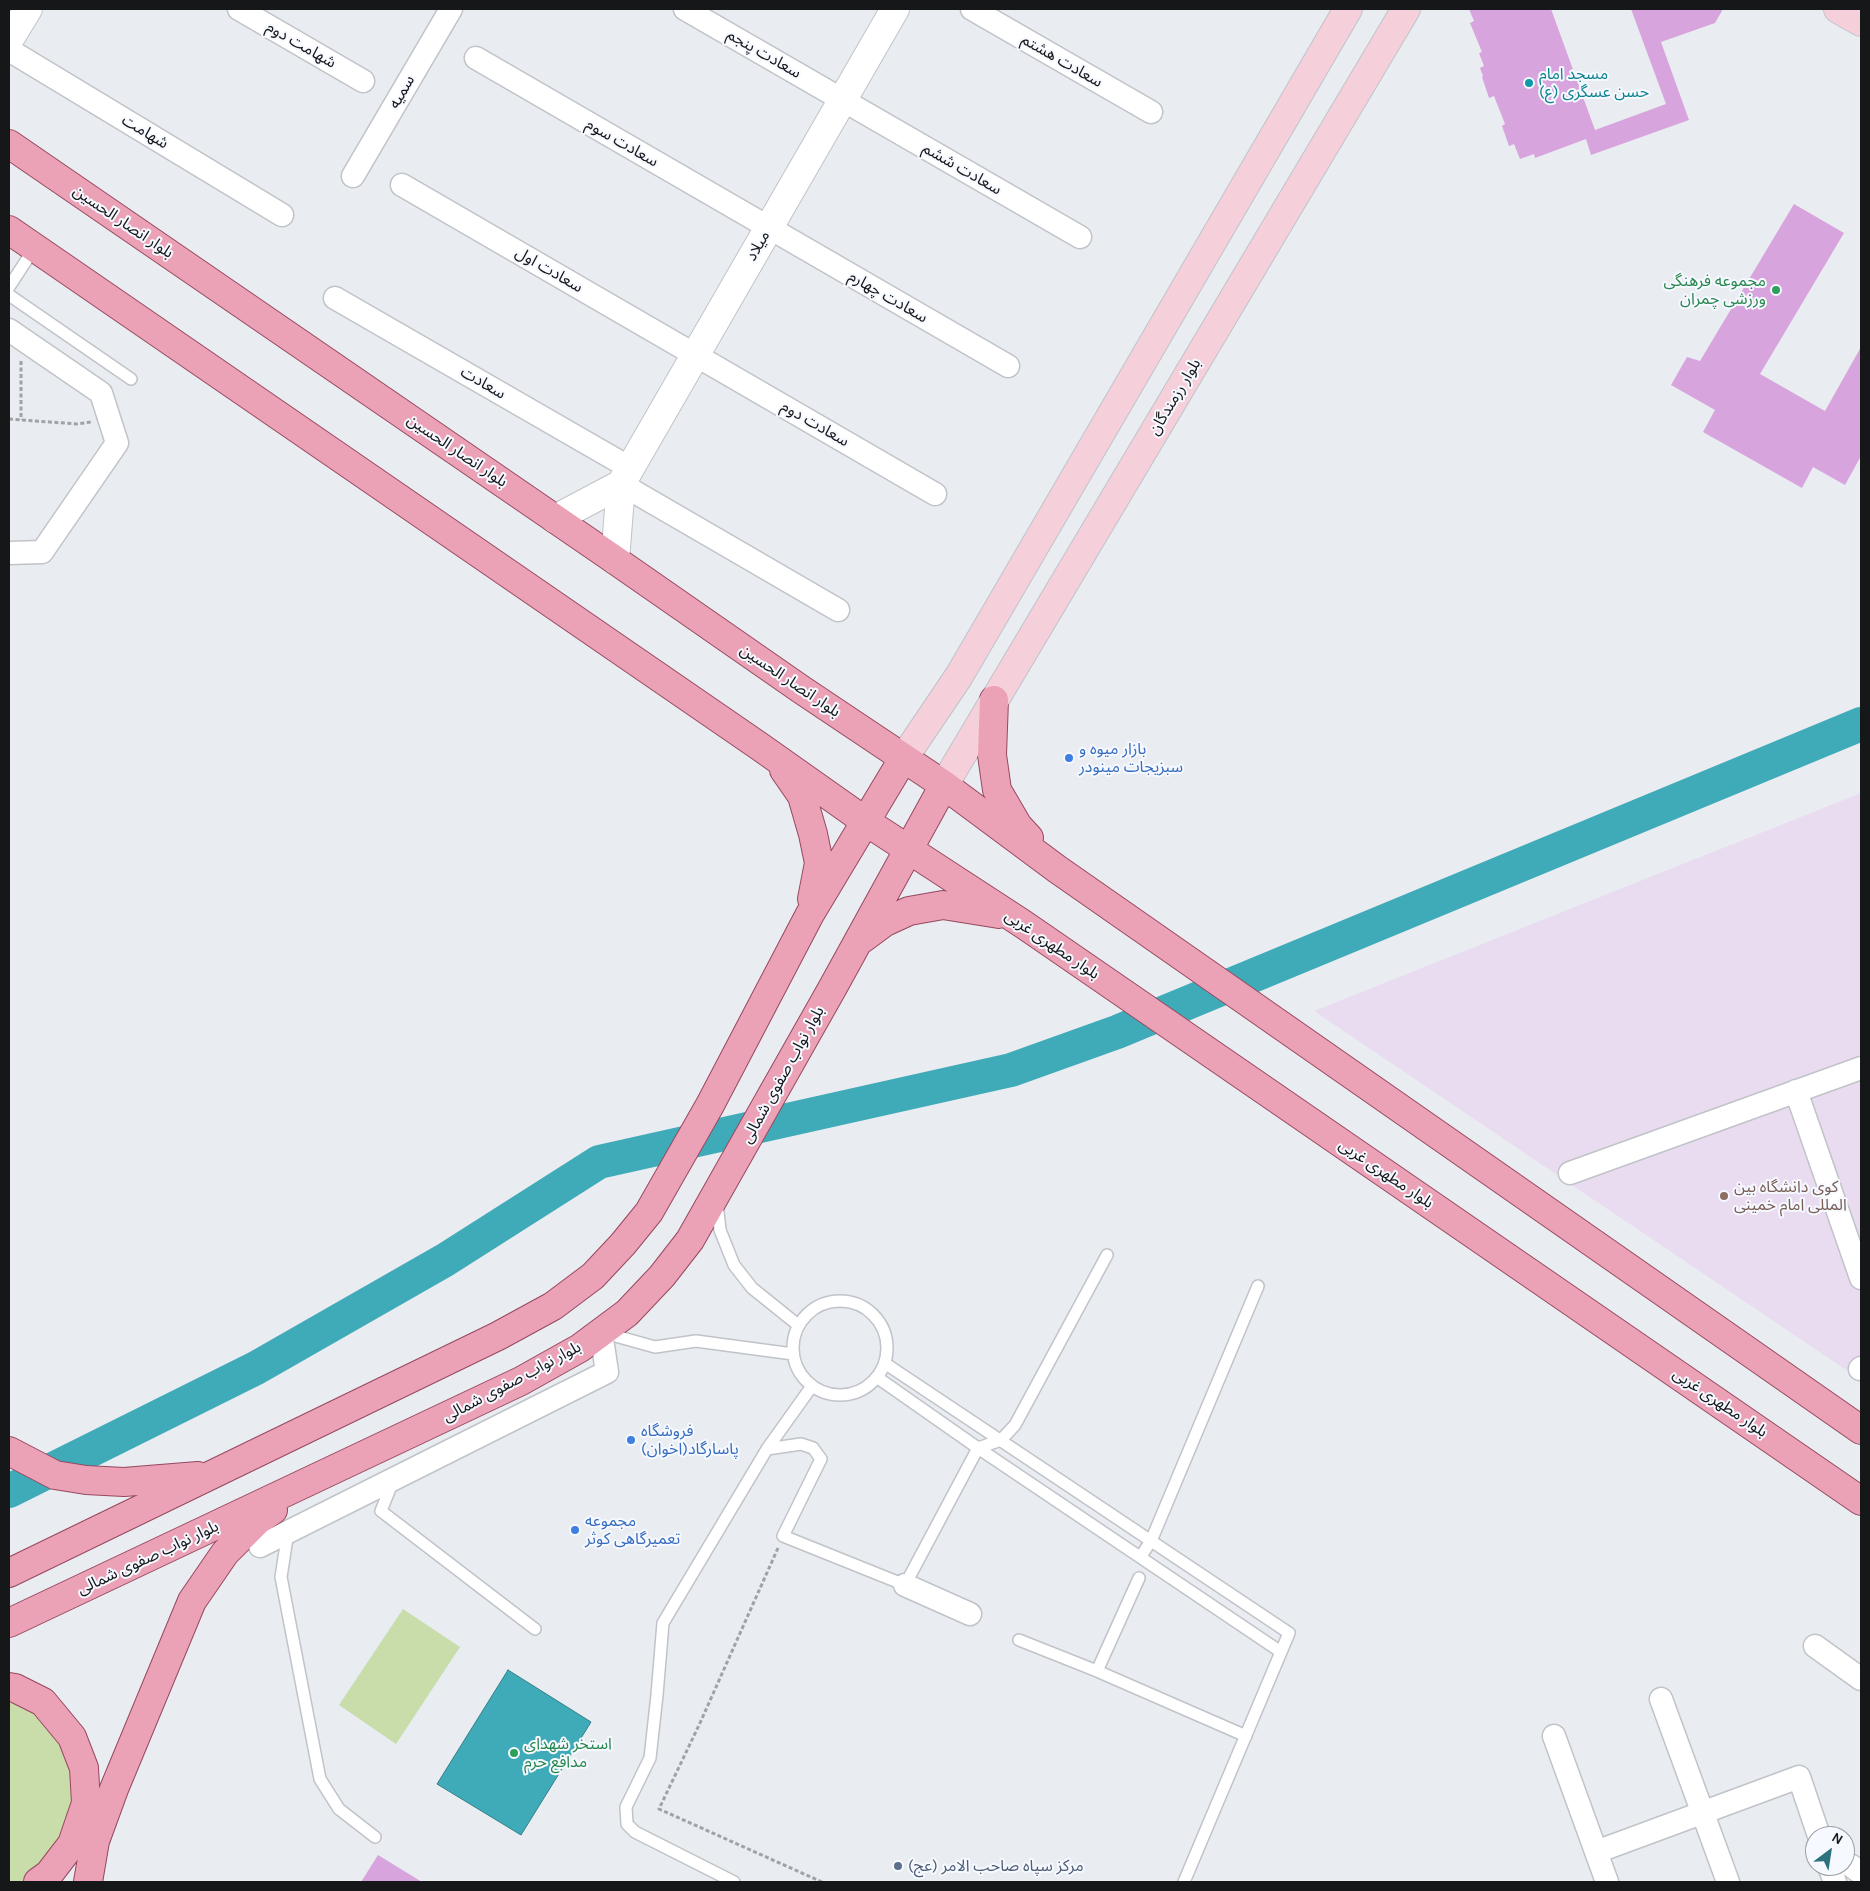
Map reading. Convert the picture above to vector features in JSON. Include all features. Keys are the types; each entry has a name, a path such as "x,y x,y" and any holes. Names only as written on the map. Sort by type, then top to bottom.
{"main road":[{"path":"9,1573 215,1475 301,1431 498,1336 552,1306 593,1276 623,1244 648,1212 710,1104 810,914 903,759 959,676 1348,9"},
{"name":"بلوار رزمندگان","path":"944,785 1406,9"},
{"path":"1838,9 1861,22"},
{"name":"بلوار انصار الحسین","path":"9,144 903,759 944,785"},
{"path":"9,230 865,821"},
{"path":"994,700 992,756 997,790 1018,826 1056,869"},
{"path":"759,746 784,770 802,796 818,863 810,914"},
{"path":"944,785 1056,869 1861,1430"},
{"name":"بلوار نواب صفوی شمالی","path":"9,1623 521,1381 580,1348 627,1313 662,1276 690,1240 910,850 944,785"},
{"name":"بلوار مطهری غربی","path":"865,821 1098,976 1861,1500"},
{"path":"856,943 885,922 909,911 942,905 1011,917"},
{"path":"9,1451 55,1475 86,1480 124,1482 215,1475"},
{"path":"88,1882 98,1832 192,1601 225,1553 258,1520 322,1476"},
{"path":"9,1687 15,1688 43,1702 72,1737 84,1768 86,1803 72,1844 49,1874 38,1882"}],"street":[{"path":"9,40 28,9"},
{"name":"شهامت دوم","path":"239,9 363,81"},
{"name":"سمیه","path":"353,176 451,9"},
{"name":"سعادت پنجم","path":"685,9 843,100"},
{"name":"میلاد","path":"625,476 895,9"},
{"name":"سعادت هشتم","path":"972,9 1151,112"},
{"name":"شهامت","path":"9,50 282,215"},
{"name":"سعادت سوم","path":"476,58 769,228"},
{"name":"سعادت ششم","path":"843,100 1080,238"},
{"name":"سعادت اول","path":"402,185 695,355"},
{"name":"سعادت چهارم","path":"769,228 1008,366"},
{"name":"سعادت","path":"335,298 625,476 838,610"},
{"path":"9,553 42,552 116,443 101,393 15,334"},
{"name":"سعادت دوم","path":"695,355 935,494"},
{"path":"555,519 625,476"},
{"path":"615,560 625,476"},
{"path":"1570,1173 1861,1068"},
{"path":"1796,1091 1861,1278"},
{"path":"260,1546 607,1372 601,1332"},
{"path":"905,1585 970,1614"},
{"path":"1815,1646 1861,1679"},
{"path":"1661,1699 1728,1882"},
{"path":"1554,1736 1607,1882"},
{"path":"1596,1852 1799,1777 1816,1826"}],"lane":[{"path":"9,287 35,248"},
{"path":"9,295 130,379"},
{"path":"716,1194 720,1230 734,1265 752,1288 798,1325"},
{"path":"767,1449 801,1444 813,1448 821,1458 783,1536 905,1585 978,1448 1001,1440 1015,1425 1107,1255"},
{"path":"1141,1556 1151,1541 1258,1286"},
{"path":"835,1300 850,1301 864,1306 877,1317 885,1331 888,1347 886,1364 878,1378 866,1389 850,1395 834,1395 818,1390 806,1381 797,1369 793,1354 793,1339 798,1325 808,1313 827,1302 835,1300"},
{"path":"601,1332 655,1347 696,1341 793,1354"},
{"path":"886,1364 1290,1633 1184,1882"},
{"path":"878,1378 978,1448 1282,1652"},
{"path":"734,1882 635,1832 627,1824 626,1807 650,1758 663,1623 767,1449 812,1386"},
{"path":"393,1479 381,1511 535,1630"},
{"path":"288,1532 281,1577 320,1779 339,1809 375,1837"},
{"path":"1097,1671 1140,1578"},
{"path":"1019,1640 1097,1671 1246,1736"}],"path":[{"path":"15,334 21,420"},
{"path":"9,419 77,424 109,419"},
{"path":"783,1536 700,1723 659,1809 822,1882"}],"shaded area":[{"name":"کوی دانشگاه بین المللی امام خمینی","path":"1861,793 1861,1380 1314,1011"}],"green space":[{"path":"403,1609 460,1647 396,1744 339,1705"},
{"path":"9,1693 39,1705 79,1769 67,1842 30,1882 9,1882"}],"water":[{"name":"استخر شهدای مدافع حرم","path":"508,1670 591,1722 521,1835 437,1784"}],"building":[{"name":"مسجد امام حسن عسگری (ع)","path":"1469,9 1551,9 1595,130 1666,104 1631,9 1723,9 1715,23 1661,42 1689,120 1591,155 1586,139 1535,158 1534,154 1520,159 1514,144 1509,146 1502,126 1505,124 1494,96 1489,98 1480,68 1484,66 1479,53 1482,52 1470,23 1474,21"},
{"name":"مجموعه فرهنگی ورزشی چمران","path":"1794,204 1844,233 1760,374 1825,411 1861,347 1861,456 1845,485 1813,467 1802,488 1703,432 1715,410 1671,385 1687,357 1700,361"},
{"path":"378,1855 422,1882 361,1882"}],"waterway":[{"path":"9,1491 256,1368 445,1260 599,1162 1011,1070 1117,1032 1861,724"}],"place":[{"name":"مسجد امام حسن عسگری (ع)","path":"1529,83"},
{"name":"مجموعه فرهنگی ورزشی چمران","path":"1776,290"},
{"name":"بازار میوه و سبزیجات مینودر","path":"1069,758"},
{"name":"کوی دانشگاه بین المللی امام خمینی","path":"1724,1196"},
{"name":"فروشگاه پاسارگاد(اخوان)","path":"631,1440"},
{"name":"مجموعه تعمیرگاهی کوثر","path":"575,1530"},
{"name":"استخر شهدای مدافع حرم","path":"514,1753"},
{"name":"مرکز سپاه صاحب الامر (عج)","path":"898,1866"}]}
